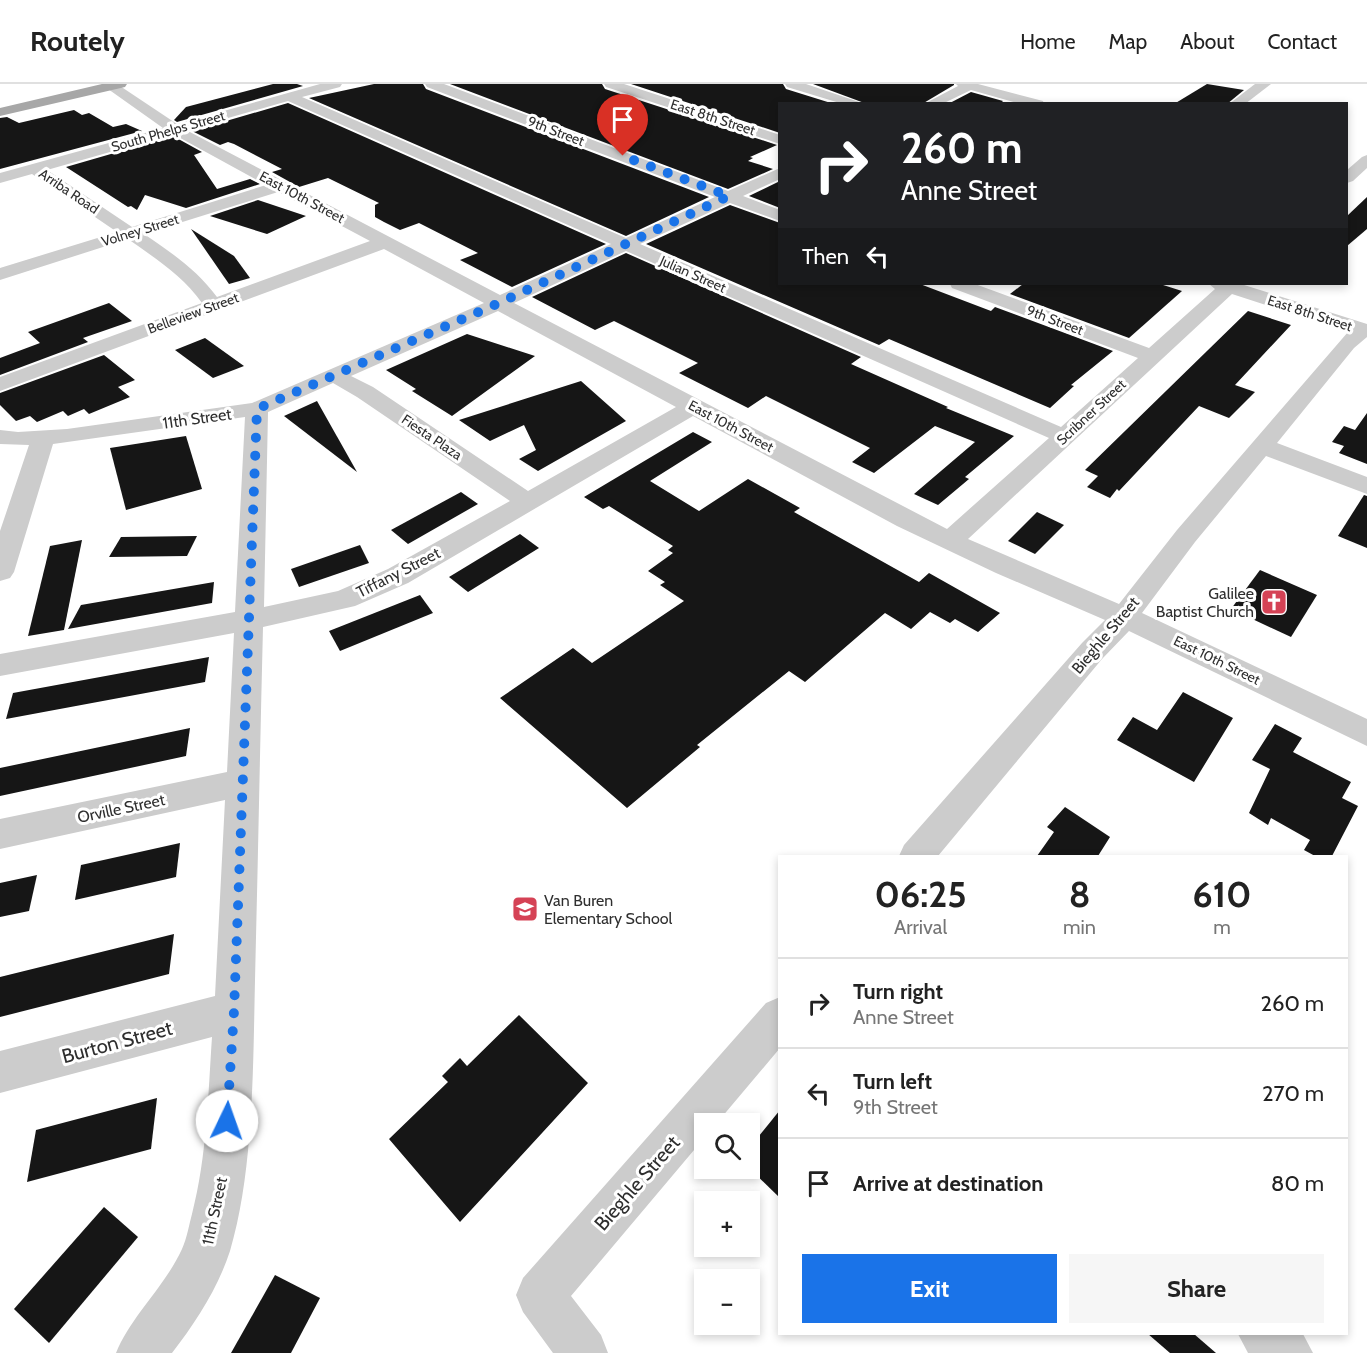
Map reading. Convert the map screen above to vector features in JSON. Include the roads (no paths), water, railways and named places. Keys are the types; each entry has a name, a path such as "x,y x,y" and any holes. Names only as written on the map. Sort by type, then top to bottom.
{"main road":[{"path":"0,104 88,84"},
{"path":"0,112 113,85"}],"street":[{"name":"South Phelps Street","path":"0,178 335,84"},
{"name":"9th Street","path":"432,84 778,215"},
{"name":"East 8th Street","path":"611,84 778,139"},
{"path":"792,84 852,102"},
{"path":"1238,102 1264,84"},
{"name":"East 10th Street","path":"113,85 175,129 950,542 1125,617 1367,733"},
{"path":"934,102 967,85 1031,102"},
{"name":"Julian Street","path":"290,97 1063,436"},
{"path":"1348,177 1367,160"},
{"name":"Arriba Road","path":"34,168 179,266 196,282 213,305"},
{"path":"257,409 499,303 778,174"},
{"name":"Volney Street","path":"0,274 280,186"},
{"name":"Belleview Street","path":"0,384 385,242"},
{"name":"9th Street","path":"962,285 1151,356"},
{"name":"East 8th Street","path":"1226,285 1364,331"},
{"name":"Scribner Street","path":"950,542 1226,285"},
{"name":"Bieghle Street","path":"918,855 1092,651 1125,617 1157,573 1347,344 1364,331"},
{"name":"Fiesta Plaza","path":"334,375 365,392 528,502"},
{"name":"Tiffany Street","path":"0,665 316,606 382,585 694,406"},
{"name":"11th Street","path":"0,437 18,440 43,438 257,409 234,1011 226,1143 219,1201 206,1251 190,1285 167,1320 141,1353"},
{"path":"0,572 43,438"},
{"path":"1263,446 1367,486"},
{"name":"Orville Street","path":"0,834 243,782"},
{"name":"Burton Street","path":"0,1072 234,1011"},
{"name":"Bieghle Street","path":"583,1353 540,1295 778,1019"},
{"path":"1264,1335 1288,1353"}],"place":[{"name":"Galilee Baptist Church","path":"1274,602"},
{"name":"Van Buren Elementary School","path":"525,909"}]}
